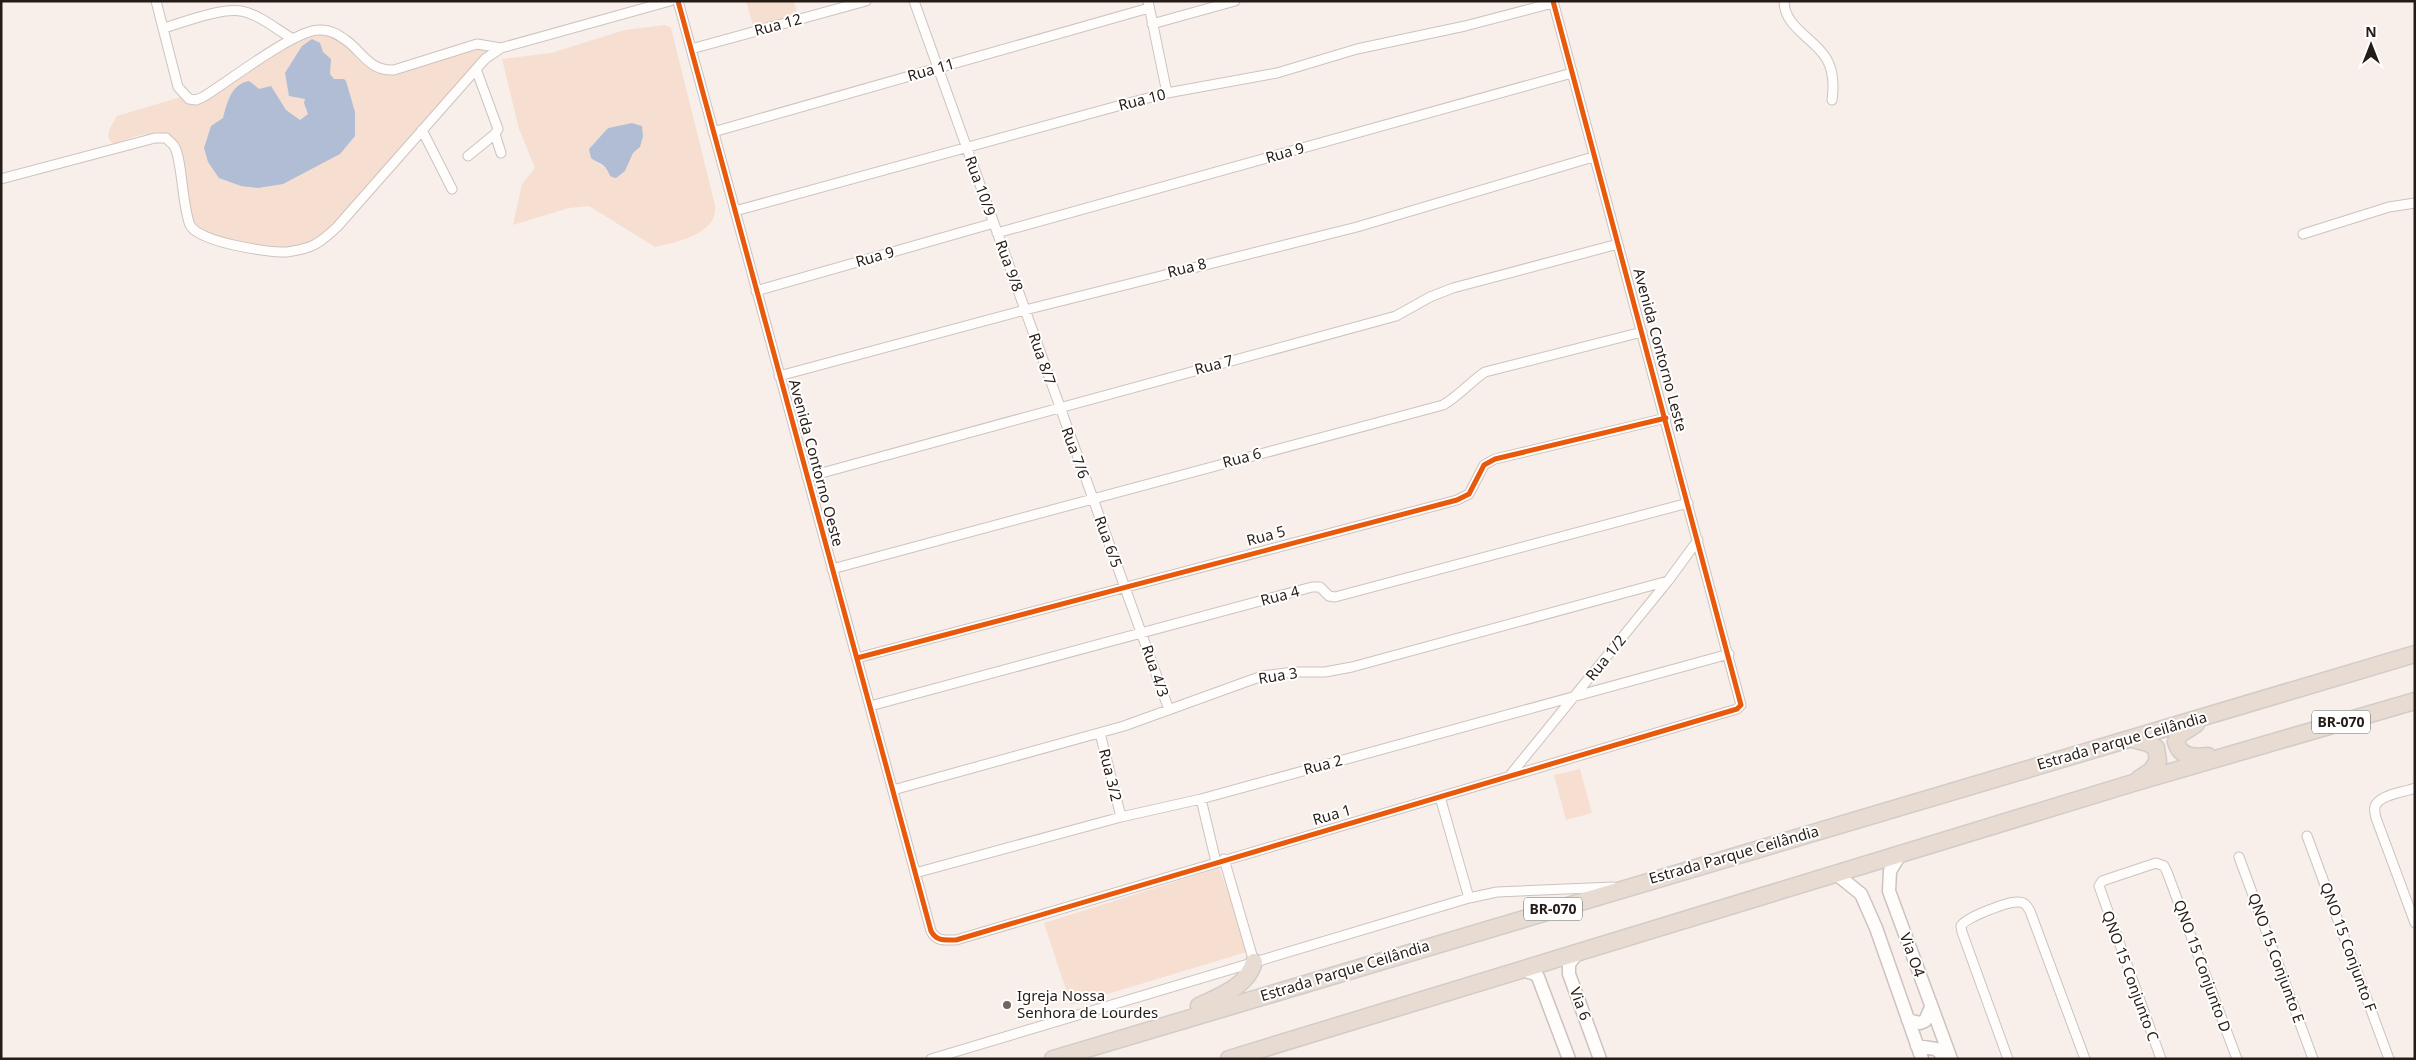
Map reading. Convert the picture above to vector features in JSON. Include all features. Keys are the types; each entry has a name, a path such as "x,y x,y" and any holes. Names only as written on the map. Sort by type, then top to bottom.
{"highway":[{"name":"Estrada Parque Ceilândia","path":"1053,1059 1628,886 2415,654"},
{"name":"BR-070","path":"1228,1059 2133,783 2415,701"},
{"path":"2216,714 2179,735 2176,742 2178,749 2186,756 2199,757 2230,754"},
{"path":"2131,739 2148,742 2156,748 2158,761 2151,770 2133,783"},
{"path":"1160,1026 1242,983 1252,969 1254,962"}],"main road":[{"name":"Via O4","path":"1901,853 1890,871 1888,891 1951,1059"},
{"name":"Via O4","path":"1835,873 1861,894 1876,928 1922,1059"},
{"name":"Via 6","path":"1579,951 1569,964 1569,974 1600,1059"},
{"name":"Via 6","path":"1520,969 1535,974 1538,977 1569,1059"},
{"path":"1908,1020 1920,1023 1925,1021 1932,1007"},
{"path":"1917,1046 1936,1049 1946,1059"}],"street":[{"path":"156,1 178,87 184,96 196,100 214,91 293,39 311,31 327,30 337,34 354,46 369,63 386,70 394,70 470,45 488,44 501,48"},
{"path":"1,179 155,138 166,138 175,147 185,211 191,227 196,232 221,241 266,250 288,252 314,244 338,227 485,59 501,48 670,1"},
{"name":"Avenida Contorno Oeste","path":"678,1 931,931"},
{"name":"Rua 12","path":"691,49 866,1"},
{"name":"Rua 10/9","path":"914,1 994,223"},
{"path":"1152,24 1235,1"},
{"path":"1784,1 1784,8 1789,19 1826,58 1834,83 1832,100"},
{"name":"Avenida Contorno Leste","path":"1553,2 1593,157 1666,418 1741,705"},
{"name":"Rua 10","path":"734,211 1167,93 1277,73 1357,48 1465,26 1553,2"},
{"path":"1148,5 1167,93"},
{"name":"Rua 11","path":"713,132 938,68 1148,5"},
{"path":"164,28 227,11 240,11 251,14 293,39"},
{"path":"468,156 495,134 498,129 476,69"},
{"name":"Rua 9","path":"998,233 1572,73"},
{"path":"422,130 452,190"},
{"path":"495,134 501,153"},
{"name":"Rua 8","path":"779,376 1025,310 1357,227 1593,157"},
{"path":"2303,234 2389,208 2415,203"},
{"name":"Rua 9","path":"756,291 994,223"},
{"name":"Rua 9/8","path":"994,223 1025,310"},
{"name":"Rua 7","path":"807,477 1396,316 1430,297 1453,288 1618,244"},
{"name":"Rua 8/7","path":"1025,310 1058,408"},
{"name":"Rua 6","path":"832,569 1443,405 1458,396 1470,382 1485,372 1642,332"},
{"name":"Rua 7/6","path":"1058,408 1092,498"},
{"name":"Rua 5","path":"857,658 1124,586 1457,500 1469,494 1484,466 1495,459 1666,418"},
{"name":"Rua 6/5","path":"1092,498 1142,632"},
{"name":"Rua 4","path":"870,706 1312,587 1320,587 1330,596 1335,597 1688,502"},
{"name":"Rua 1/2","path":"1511,775 1668,581 1698,540"},
{"name":"Rua 3","path":"893,790 1100,733 1262,676 1294,672 1325,672 1352,667 1668,581"},
{"name":"Rua 4/3","path":"1142,632 1169,710"},
{"name":"Rua 2","path":"915,873 1121,817 1201,799 1729,654"},
{"name":"Rua 1","path":"931,931 935,938 956,940 1220,860 1737,709 1741,705"},
{"name":"Rua 3/2","path":"1100,733 1121,817"},
{"path":"2415,788 2376,803 2374,808 2415,923"},
{"path":"1440,797 1469,898"},
{"path":"1201,799 1254,962"},
{"name":"QNO 15 Conjunto F","path":"2307,836 2389,1059"},
{"name":"QNO 15 Conjunto E","path":"2239,857 2313,1059"},
{"name":"QNO 15 Conjunto C","path":"2161,1059 2099,886 2102,881 2156,863 2164,866 2167,872"},
{"name":"QNO 15 Conjunto D","path":"2167,872 2237,1059"},
{"path":"931,1059 1469,898 1497,892 1628,886"},
{"path":"2008,1059 1962,932 1963,922 1968,918 2017,901 2025,904 2030,910 2085,1059"}],"shaded area":[{"path":"746,1 794,1 798,17 754,29"},
{"path":"665,25 671,28 715,205 714,215 710,223 694,235 655,247 589,206 569,208 513,225 522,184 535,168 519,129 502,59 551,53 625,30","holes":["632,123 642,126 643,136 625,171 619,175 594,161 589,149 608,128"]},
{"path":"327,31 386,70 464,47 501,48 321,241 288,252 212,239 191,227 175,147 167,140 153,134 139,135 114,144 110,141 108,134 117,116 184,96 196,100 293,39"},
{"path":"1580,769 1592,813 1566,820 1554,775"},
{"path":"1219,868 1250,951 1071,1005 1044,923"}],"water":[{"path":"312,39 320,43 323,52 331,59 330,74 334,79 344,79 346,81 355,112 355,136 340,154 283,184 258,188 241,186 219,178 208,162 204,148 211,126 223,118 231,95 238,86 249,81 259,89 271,86 286,110 300,120 308,114 304,103 305,99 289,96 285,73 302,46"},
{"path":"632,123 642,126 643,136 640,147 633,153 625,171 616,178 610,176 604,166 591,158 589,149 608,128"}],"cycle path":[{"path":"678,1 931,931 933,935 942,940 956,940 1737,709 1741,705 1553,1"},
{"path":"857,658 1457,500 1469,494 1484,465 1495,459 1666,418"}],"place":[{"name":"Igreja Nossa Senhora de Lourdes","path":"1007,1005"}]}
